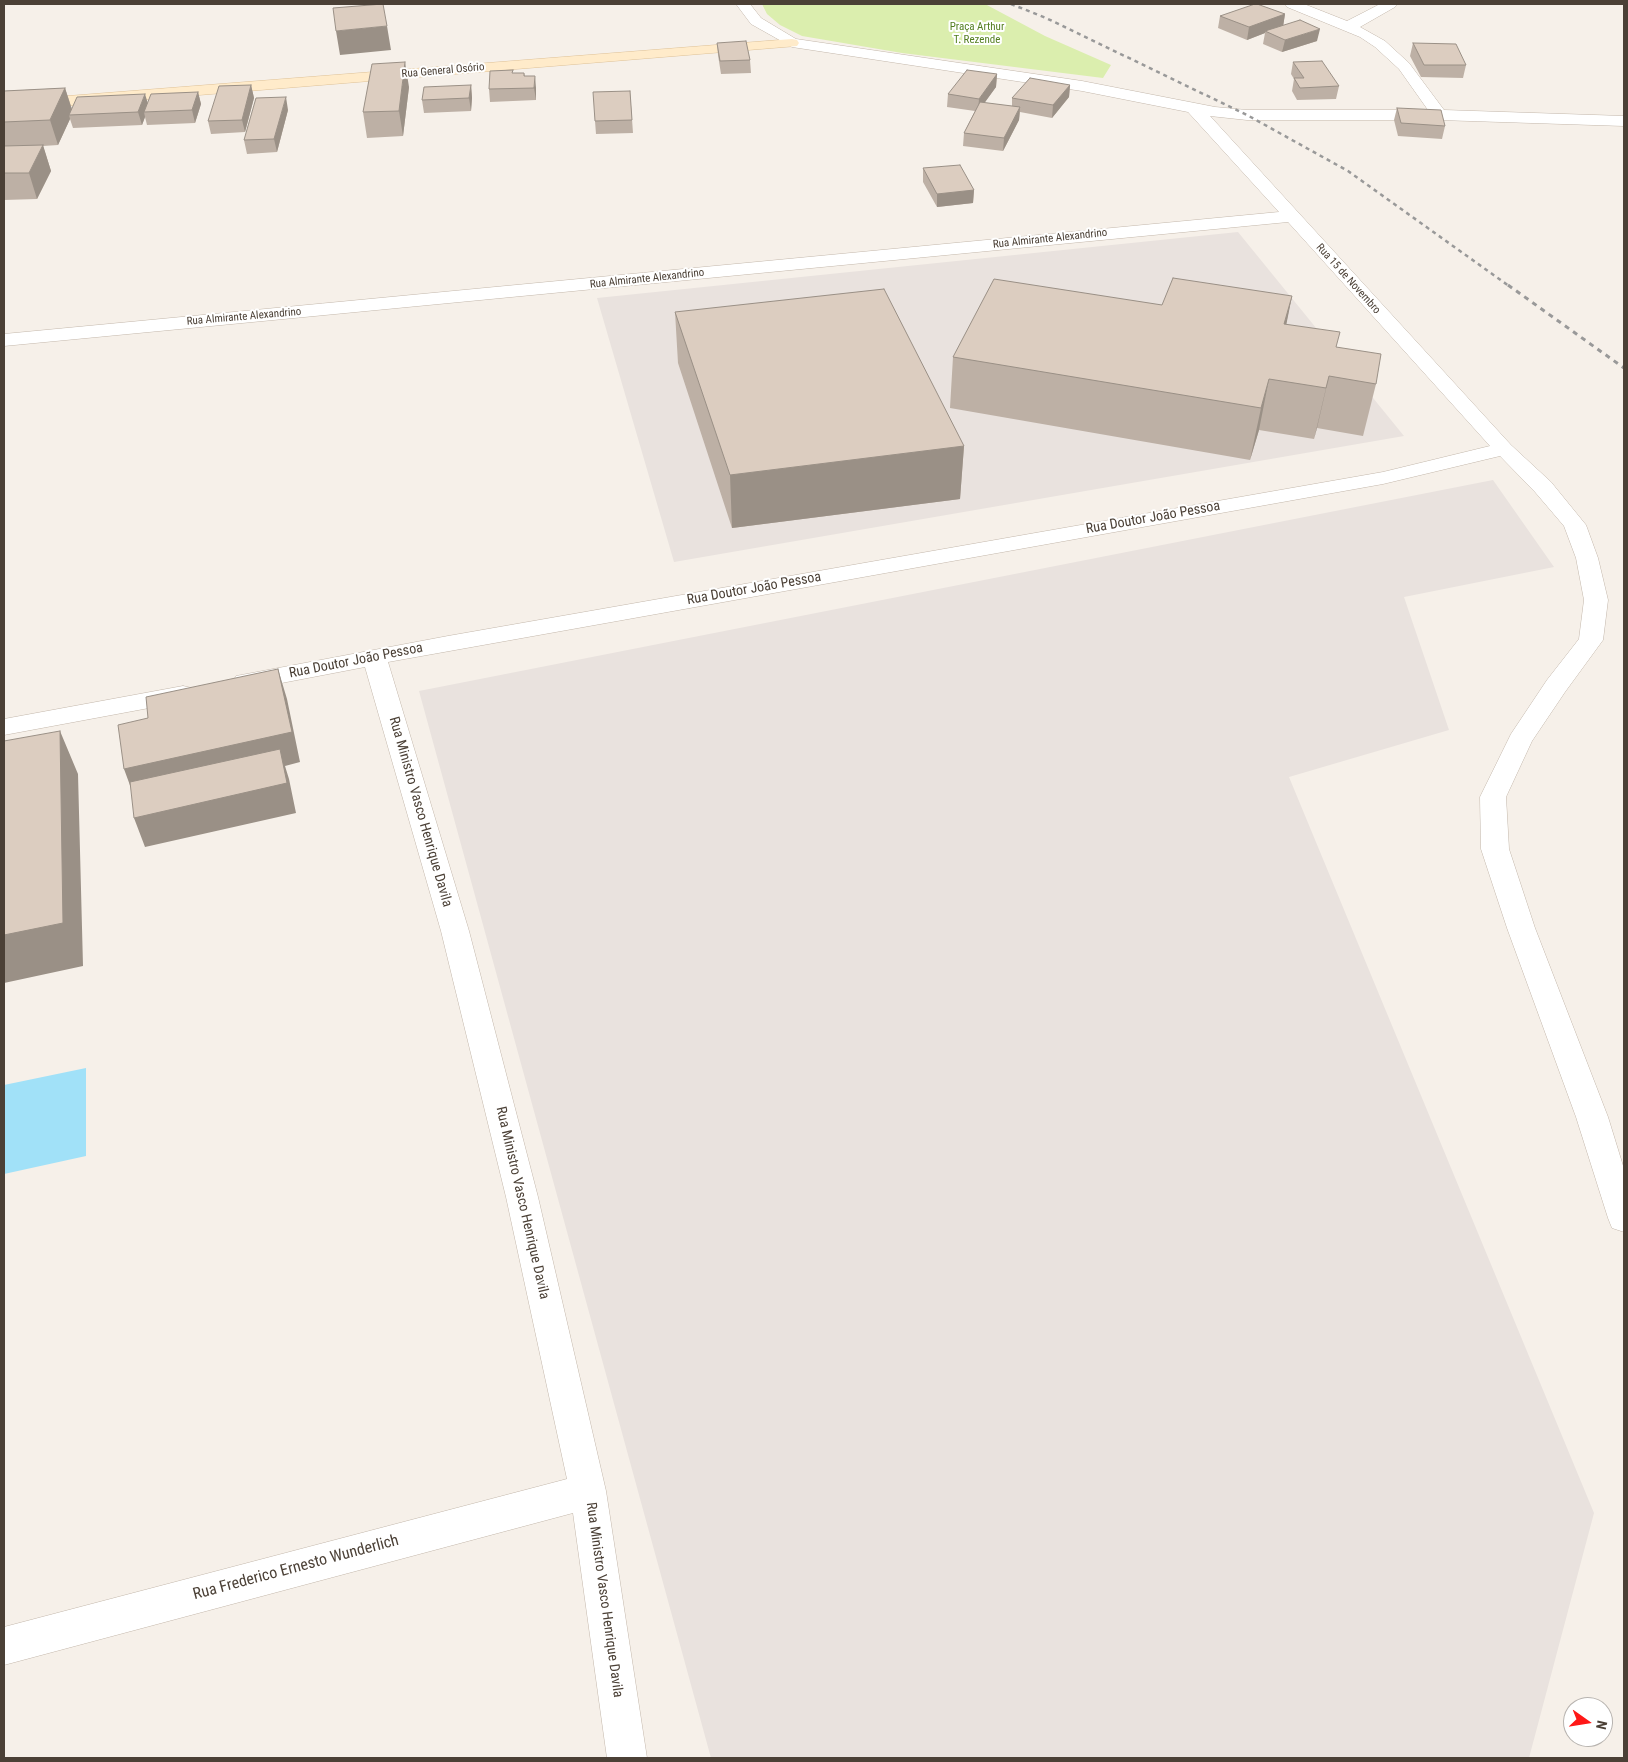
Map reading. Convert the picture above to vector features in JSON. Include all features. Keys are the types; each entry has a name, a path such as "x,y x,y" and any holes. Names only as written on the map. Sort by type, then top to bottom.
{"street":[{"path":"742,4 756,21 792,43 1082,86 1247,115 1439,115 1624,121"},
{"path":"1292,4 1372,39 1404,66 1439,115"},
{"path":"1348,27 1390,4"},
{"name":"Rua General Osório","path":"4,106 792,43"},
{"name":"Rua 15 de Novembro","path":"1193,107 1290,216 1504,449 1543,487 1575,525 1588,558 1596,600 1591,640 1556,686 1520,740 1493,796 1495,849 1525,937 1592,1117 1624,1218"},
{"name":"Rua Almirante Alexandrino","path":"4,340 1290,216"},
{"name":"Rua Doutor João Pessoa","path":"229,685 448,643 1383,478 1504,449"},
{"name":"Rua Ministro Vasco Henrique Davila","path":"375,658 455,931 522,1197 588,1491 627,1758"},
{"path":"4,727 199,691"},
{"name":"Rua Frederico Ernesto Wunderlich","path":"4,1646 588,1491"}],"shaded area":[{"path":"1238,232 1404,436 674,562 597,298"},
{"path":"1493,480 1554,567 1404,597 1449,730 1289,777 1594,1513 1529,1758 711,1758 419,691"}],"green space":[{"name":"Praça Arthur T. Rezende","path":"762,4 985,4 1045,36 1111,65 1103,78 902,53 802,36 780,25 767,14"}],"water":[{"path":"86,1068 86,1156 4,1174 4,1085"}],"building":[{"path":"383,4 387,26 336,31 333,8"},
{"path":"1255,4 1285,14 1249,27 1220,16"},
{"path":"1300,20 1320,29 1285,40 1265,31"},
{"path":"746,41 750,60 720,61 717,43"},
{"path":"1413,43 1456,44 1466,65 1424,65"},
{"path":"1322,61 1339,86 1300,88 1294,78 1304,78 1293,62"},
{"path":"405,62 399,111 363,112 372,64"},
{"path":"513,70 512,73 524,73 524,76 535,76 534,88 489,89 490,71"},
{"path":"967,70 997,74 979,99 948,94"},
{"path":"1030,78 1070,85 1053,105 1012,98"},
{"path":"251,85 242,120 208,121 219,86"},
{"path":"471,85 469,98 422,100 424,87"},
{"path":"65,88 50,120 4,122 4,91"},
{"path":"630,91 632,120 595,121 593,92"},
{"path":"198,92 192,110 144,112 151,94"},
{"path":"145,94 138,112 69,115 77,97"},
{"path":"286,97 274,139 244,140 256,98"},
{"path":"980,102 1020,107 1004,138 964,133"},
{"path":"1397,108 1441,110 1445,126 1401,123"},
{"path":"43,145 29,173 4,173 4,146"},
{"path":"960,165 974,190 937,194 923,168"},
{"path":"1173,278 1292,296 1284,324 1340,332 1336,347 1381,354 1376,384 1329,376 1326,388 1269,379 1261,408 953,357 994,279 1162,305"},
{"path":"884,289 964,446 730,475 675,312"},
{"path":"278,669 292,732 124,769 118,725 148,718 146,697"},
{"path":"60,731 63,923 4,935 4,741"},
{"path":"280,749 287,783 134,818 130,782"}],"railway":[{"path":"1011,4 1046,18 1247,115 1348,171 1509,286"},
{"path":"1508,285 1624,368"}]}
